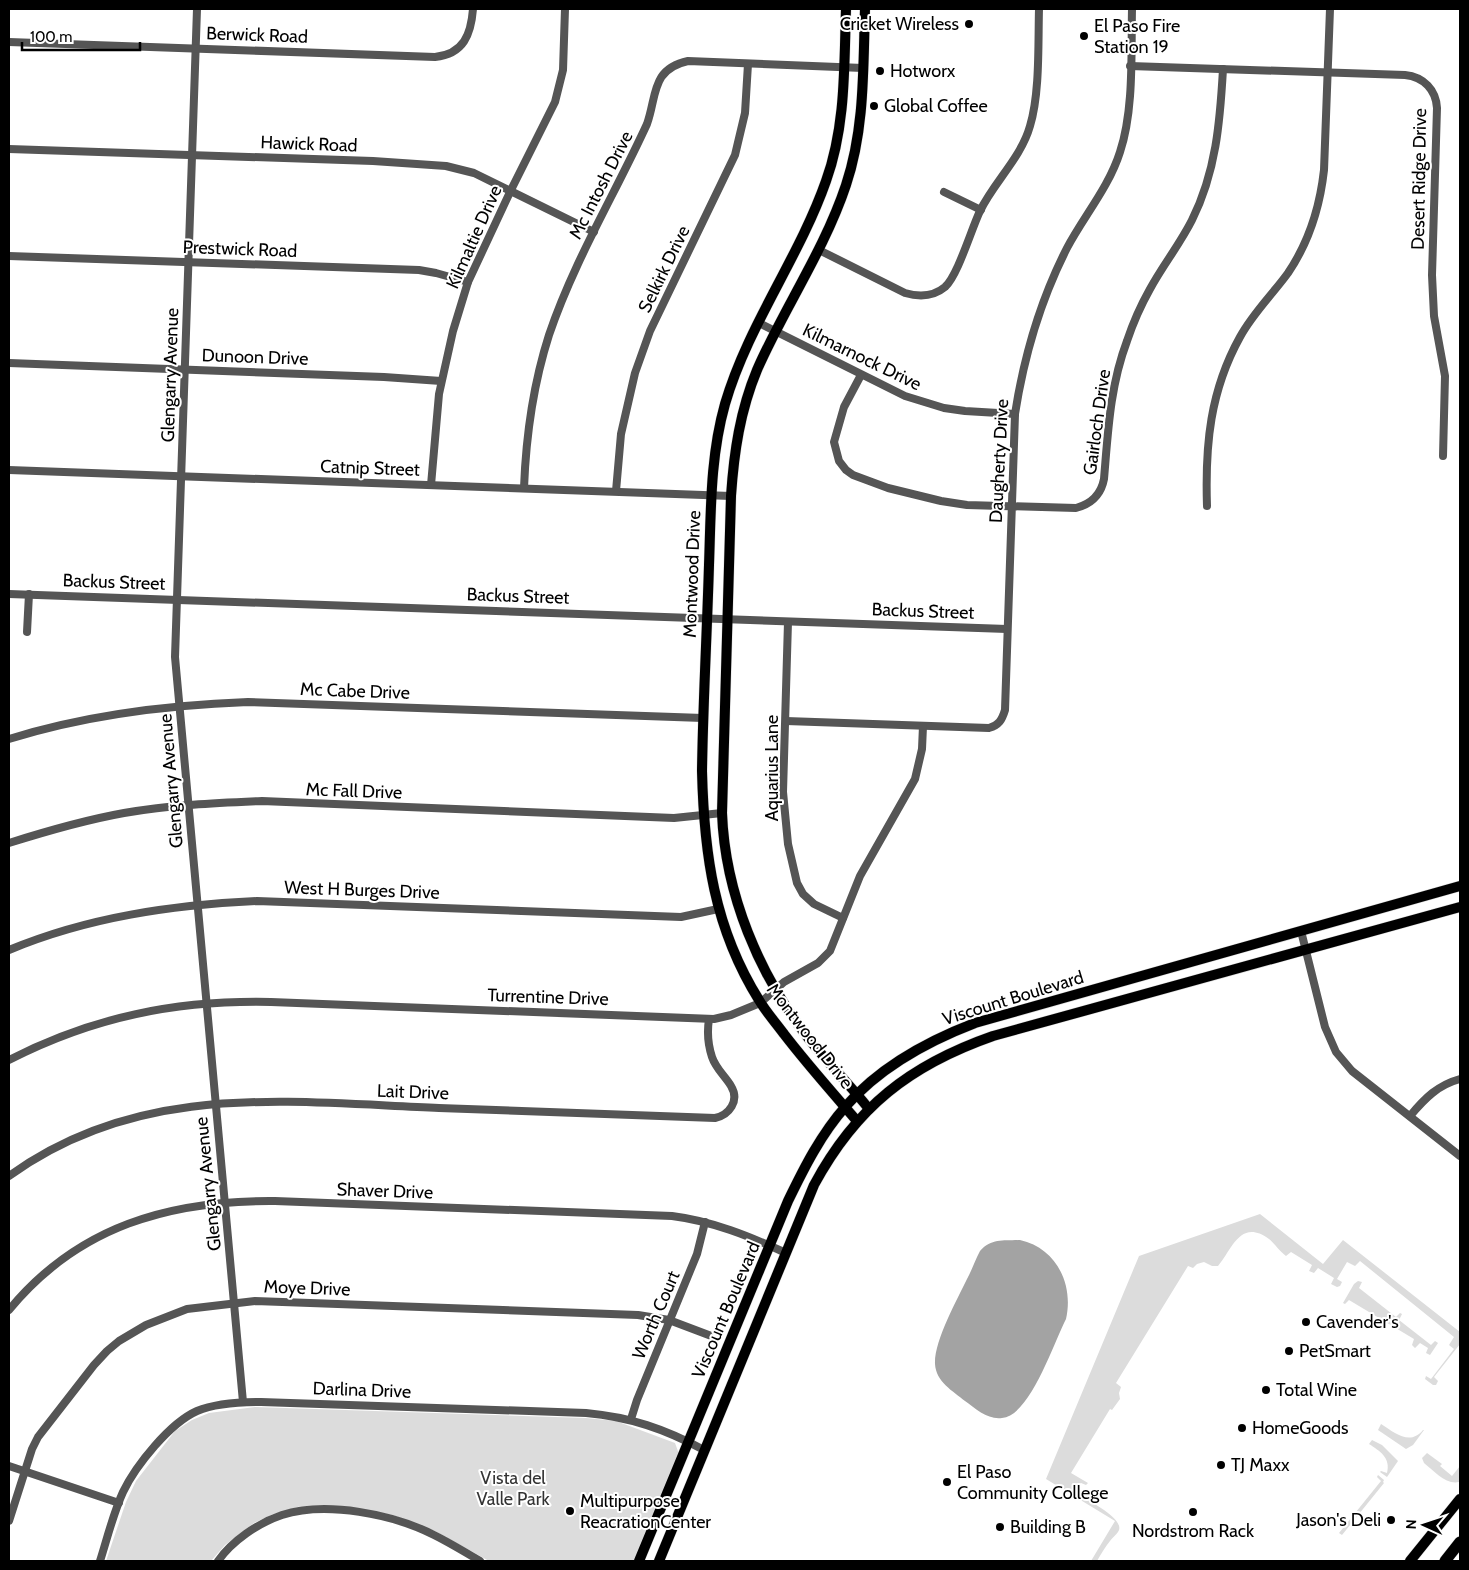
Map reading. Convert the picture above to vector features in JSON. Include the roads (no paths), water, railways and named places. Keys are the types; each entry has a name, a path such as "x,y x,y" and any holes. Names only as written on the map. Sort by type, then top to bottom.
{"highway":[{"path":"1445,1561 1460,1542"}],"main road":[{"name":"Montwood Drive","path":"846,9 842,110 827,179 818,203 741,360 724,405 714,452 703,718 703,815 708,862 718,909 741,967 760,1002 816,1074 857,1121"},
{"name":"Montwood Drive","path":"865,9 860,126 854,157 836,211 819,250 757,371 743,413 735,451 731,496 722,813 725,850 733,885 756,950 776,990 808,1037 869,1109"},
{"name":"Viscount Boulevard","path":"639,1561 770,1246 802,1174 830,1126 857,1094 875,1079 922,1047 955,1030 1460,886"},
{"name":"Viscount Boulevard","path":"659,1561 814,1185 838,1145 857,1121 892,1089 928,1065 966,1047 1007,1032 1460,907"},
{"path":"1154,973 1159,990"},
{"path":"1001,1016 1007,1032"},
{"path":"1410,1561 1460,1499"}],"street":[{"name":"Glengarry Avenue","path":"197,9 175,656 243,1402"},
{"name":"Berwick Road","path":"9,42 441,56 457,50 465,42 472,26 473,9"},
{"name":"Kilmaltie Drive","path":"431,485 434,432 441,381 468,282 555,102 563,70 565,9"},
{"path":"819,250 914,296 930,295 945,287 952,278 981,210 1021,148 1030,127 1035,100 1039,9"},
{"name":"Daugherty Drive","path":"786,721 989,728 999,723 1003,718 1005,710 1006,629 1015,414 1026,357 1046,294 1077,230 1110,177 1120,151 1128,112 1132,9"},
{"path":"1207,506 1209,429 1219,382 1236,344 1254,314 1282,280 1298,256 1316,214 1322,191 1330,9"},
{"name":"Mc Intosh Drive","path":"524,488 528,427 541,361 559,308 594,232 648,124 655,91 662,76 672,66 688,61 863,68"},
{"name":"Selkirk Drive","path":"616,491 621,434 635,373 650,331 735,154 745,113 748,64"},
{"name":"Desert Ridge Drive","path":"1130,66 1411,75 1425,83 1434,95 1437,108 1432,275 1434,316 1445,376 1443,456"},
{"name":"Gairloch Drive","path":"861,375 844,407 834,442 839,461 846,470 868,481 914,496 968,505 1076,508 1084,506 1095,498 1103,484 1111,398 1126,342 1150,288 1183,238 1206,185 1219,131 1223,69"},
{"name":"Hawick Road","path":"9,149 373,161 446,166 474,173 594,232"},
{"path":"944,192 981,210"},
{"name":"Prestwick Road","path":"9,256 419,270 468,282"},
{"name":"Kilmarnock Drive","path":"759,323 899,394 924,403 965,411 1015,414"},
{"name":"Dunoon Drive","path":"9,363 384,377 441,381"},
{"name":"Catnip Street","path":"9,470 731,496"},
{"name":"Backus Street","path":"9,594 1006,629"},
{"path":"27,632 29,594"},
{"name":"Aquarius Lane","path":"788,622 783,772 784,813 788,844 797,883 809,900 843,918"},
{"name":"Mc Cabe Drive","path":"9,739 62,724 100,717 179,706 227,703 273,702 703,718"},
{"name":"Turrentine Drive","path":"9,1060 60,1036 98,1023 159,1009 207,1003 270,1002 709,1019 731,1015 760,1002 794,976 818,963 835,942 860,876 915,779 922,749 923,726"},
{"name":"Mc Fall Drive","path":"9,843 49,830 100,818 147,810 262,802 674,818 722,813"},
{"name":"West H Burges Drive","path":"9,950 33,940 98,921 158,909 258,901 681,917 718,909"},
{"path":"1301,932 1325,1028 1336,1052 1343,1062 1358,1076 1460,1156"},
{"name":"Lait Drive","path":"9,1176 40,1155 101,1127 162,1110 216,1103 295,1102 721,1117 728,1112 734,1103 734,1092 712,1058 708,1035 709,1019"},
{"path":"1410,1116 1439,1087 1460,1079"},
{"name":"Shaver Drive","path":"9,1310 41,1277 59,1262 106,1233 149,1216 176,1209 225,1202 275,1201 672,1216 705,1222 738,1232 786,1252"},
{"name":"Worth Court","path":"631,1420 637,1400 697,1254 705,1222"},
{"name":"Moye Drive","path":"9,1521 32,1449 44,1428 94,1365 119,1341 146,1324 187,1309 235,1302 265,1301 638,1315 669,1320 714,1337"},
{"name":"Darlina Drive","path":"100,1561 119,1502 129,1482 149,1454 173,1426 199,1410 243,1402 586,1412 631,1420 704,1450"},
{"path":"9,1466 119,1502"},
{"path":"218,1561 238,1540 271,1520 282,1515 302,1511 323,1510 354,1512 398,1521 434,1535 480,1561"}],"place":[{"name":"Cricket Wireless","path":"969,24"},
{"name":"El Paso Fire Station 19","path":"1084,36"},
{"name":"Hotworx","path":"880,71"},
{"name":"Global Coffee","path":"874,106"},
{"name":"Cavender's","path":"1306,1322"},
{"name":"PetSmart","path":"1289,1351"},
{"name":"Total Wine","path":"1266,1390"},
{"name":"HomeGoods","path":"1242,1428"},
{"name":"TJ Maxx","path":"1221,1465"},
{"name":"El Paso Community College","path":"947,1482"},
{"name":"Multipurpose ReacrationCenter","path":"570,1511"},
{"name":"Nordstrom Rack","path":"1193,1512"},
{"name":"Jason's Deli","path":"1391,1520"},
{"name":"Building B","path":"1000,1527"}],"park label":[{"name":"Vista del Valle Park","path":"513,1488"}]}
